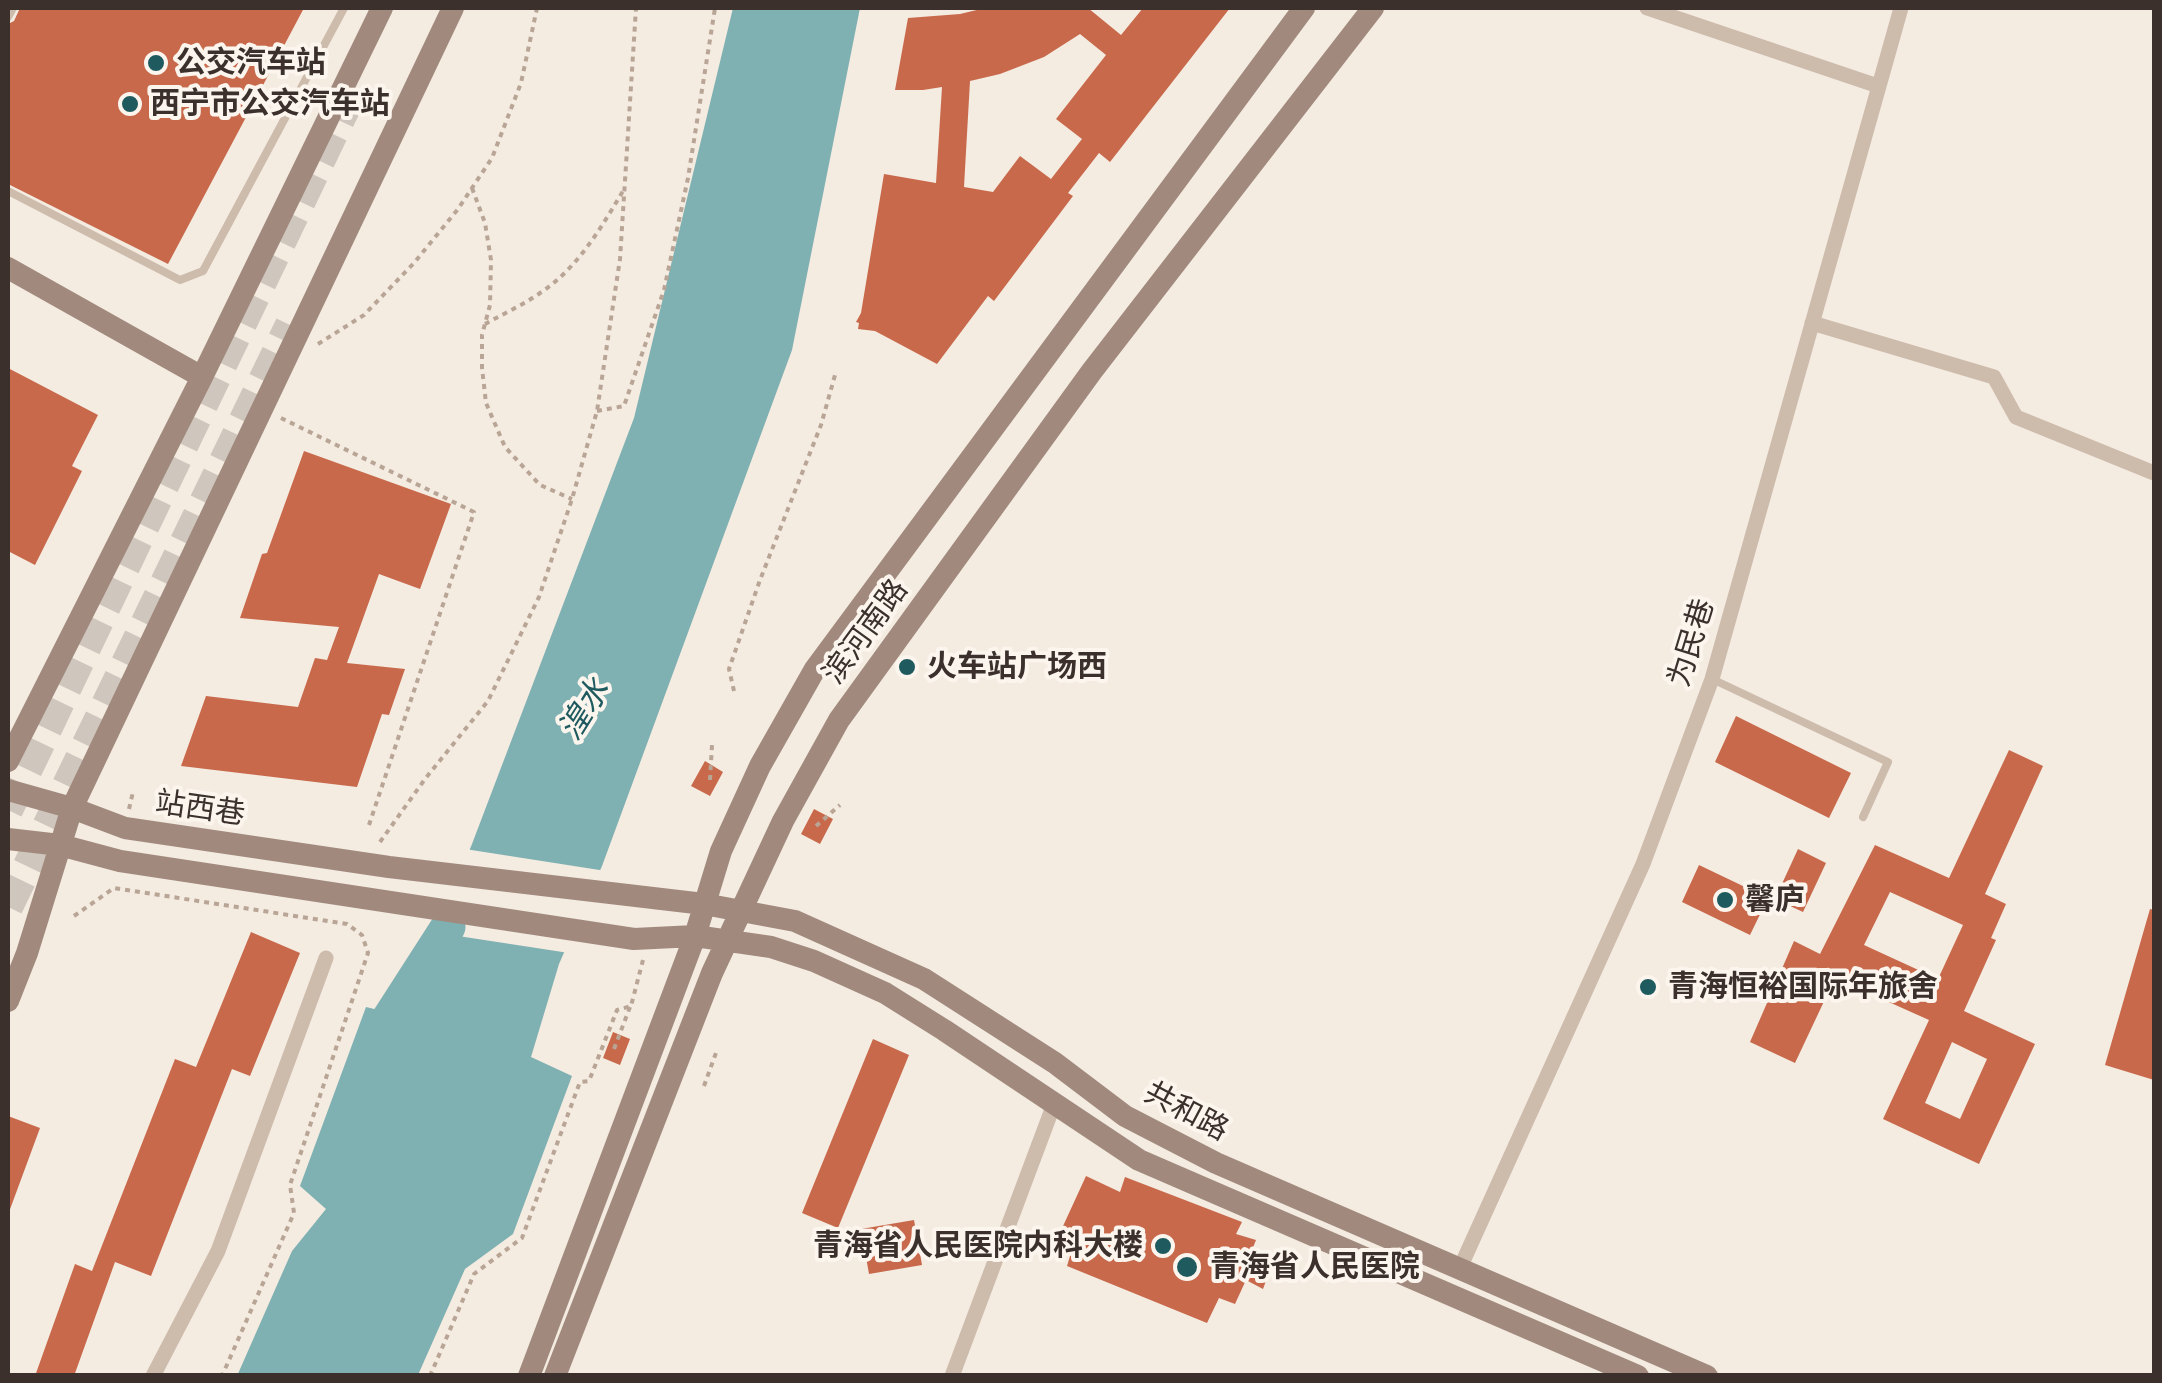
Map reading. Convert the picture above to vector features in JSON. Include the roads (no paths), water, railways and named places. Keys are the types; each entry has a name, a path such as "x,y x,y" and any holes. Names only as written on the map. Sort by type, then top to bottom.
{"main road":[{"path":"8,761 382,8"},
{"path":"8,1002 72,808 453,8"},
{"name":"滨河南路","path":"529,1376 695,936 721,851 752,783 815,669 1304,8"},
{"name":"滨河南路","path":"554,1376 726,940 783,821 839,720 1092,371 1373,8"},
{"path":"8,268 202,377"},
{"name":"站西巷","path":"8,790 125,828 389,867 648,899"},
{"name":"站西巷","path":"8,839 380,900 639,950"},
{"name":"共和路","path":"648,899 704,904 795,921 924,978 1055,1063 1126,1116 1216,1163 1706,1376"},
{"name":"共和路","path":"639,950 695,936 771,947 800,956 885,993 1139,1160 1638,1376"}],"street":[{"path":"1647,8 1878,86"},
{"name":"为民巷","path":"1460,1268 1643,864 1712,679 1901,8"},
{"path":"1812,323 1994,377 2016,416 2154,473"},
{"path":"153,1376 218,1251 326,958"},
{"path":"952,1376 1054,1104"}],"lane":[{"path":"8,18 13,8"},
{"path":"8,191 180,280 204,271 344,8"},
{"path":"1712,679 1888,762 1863,817"}],"water":[{"path":"733,8 860,8 792,350 602,866 559,964 531,1057 572,1076 513,1234 465,1269 418,1375 237,1376 292,1251 326,1209 300,1186 366,1007 403,1016 634,418"}],"waterway":[{"name":"湟水","path":"373,1054 385,1025 448,927"}],"tunnel":[{"path":"8,810 345,109"},
{"path":"8,907 290,325"}],"place":[{"name":"公交汽车站","path":"156,63"},
{"name":"西宁市公交汽车站","path":"130,104"},
{"name":"火车站广场西","path":"907,667"},
{"name":"馨庐","path":"1725,900"},
{"name":"青海恒裕国际年旅舍","path":"1648,987"},
{"name":"青海省人民医院内科大楼","path":"1163,1246"},
{"name":"青海省人民医院","path":"1187,1267"}]}
